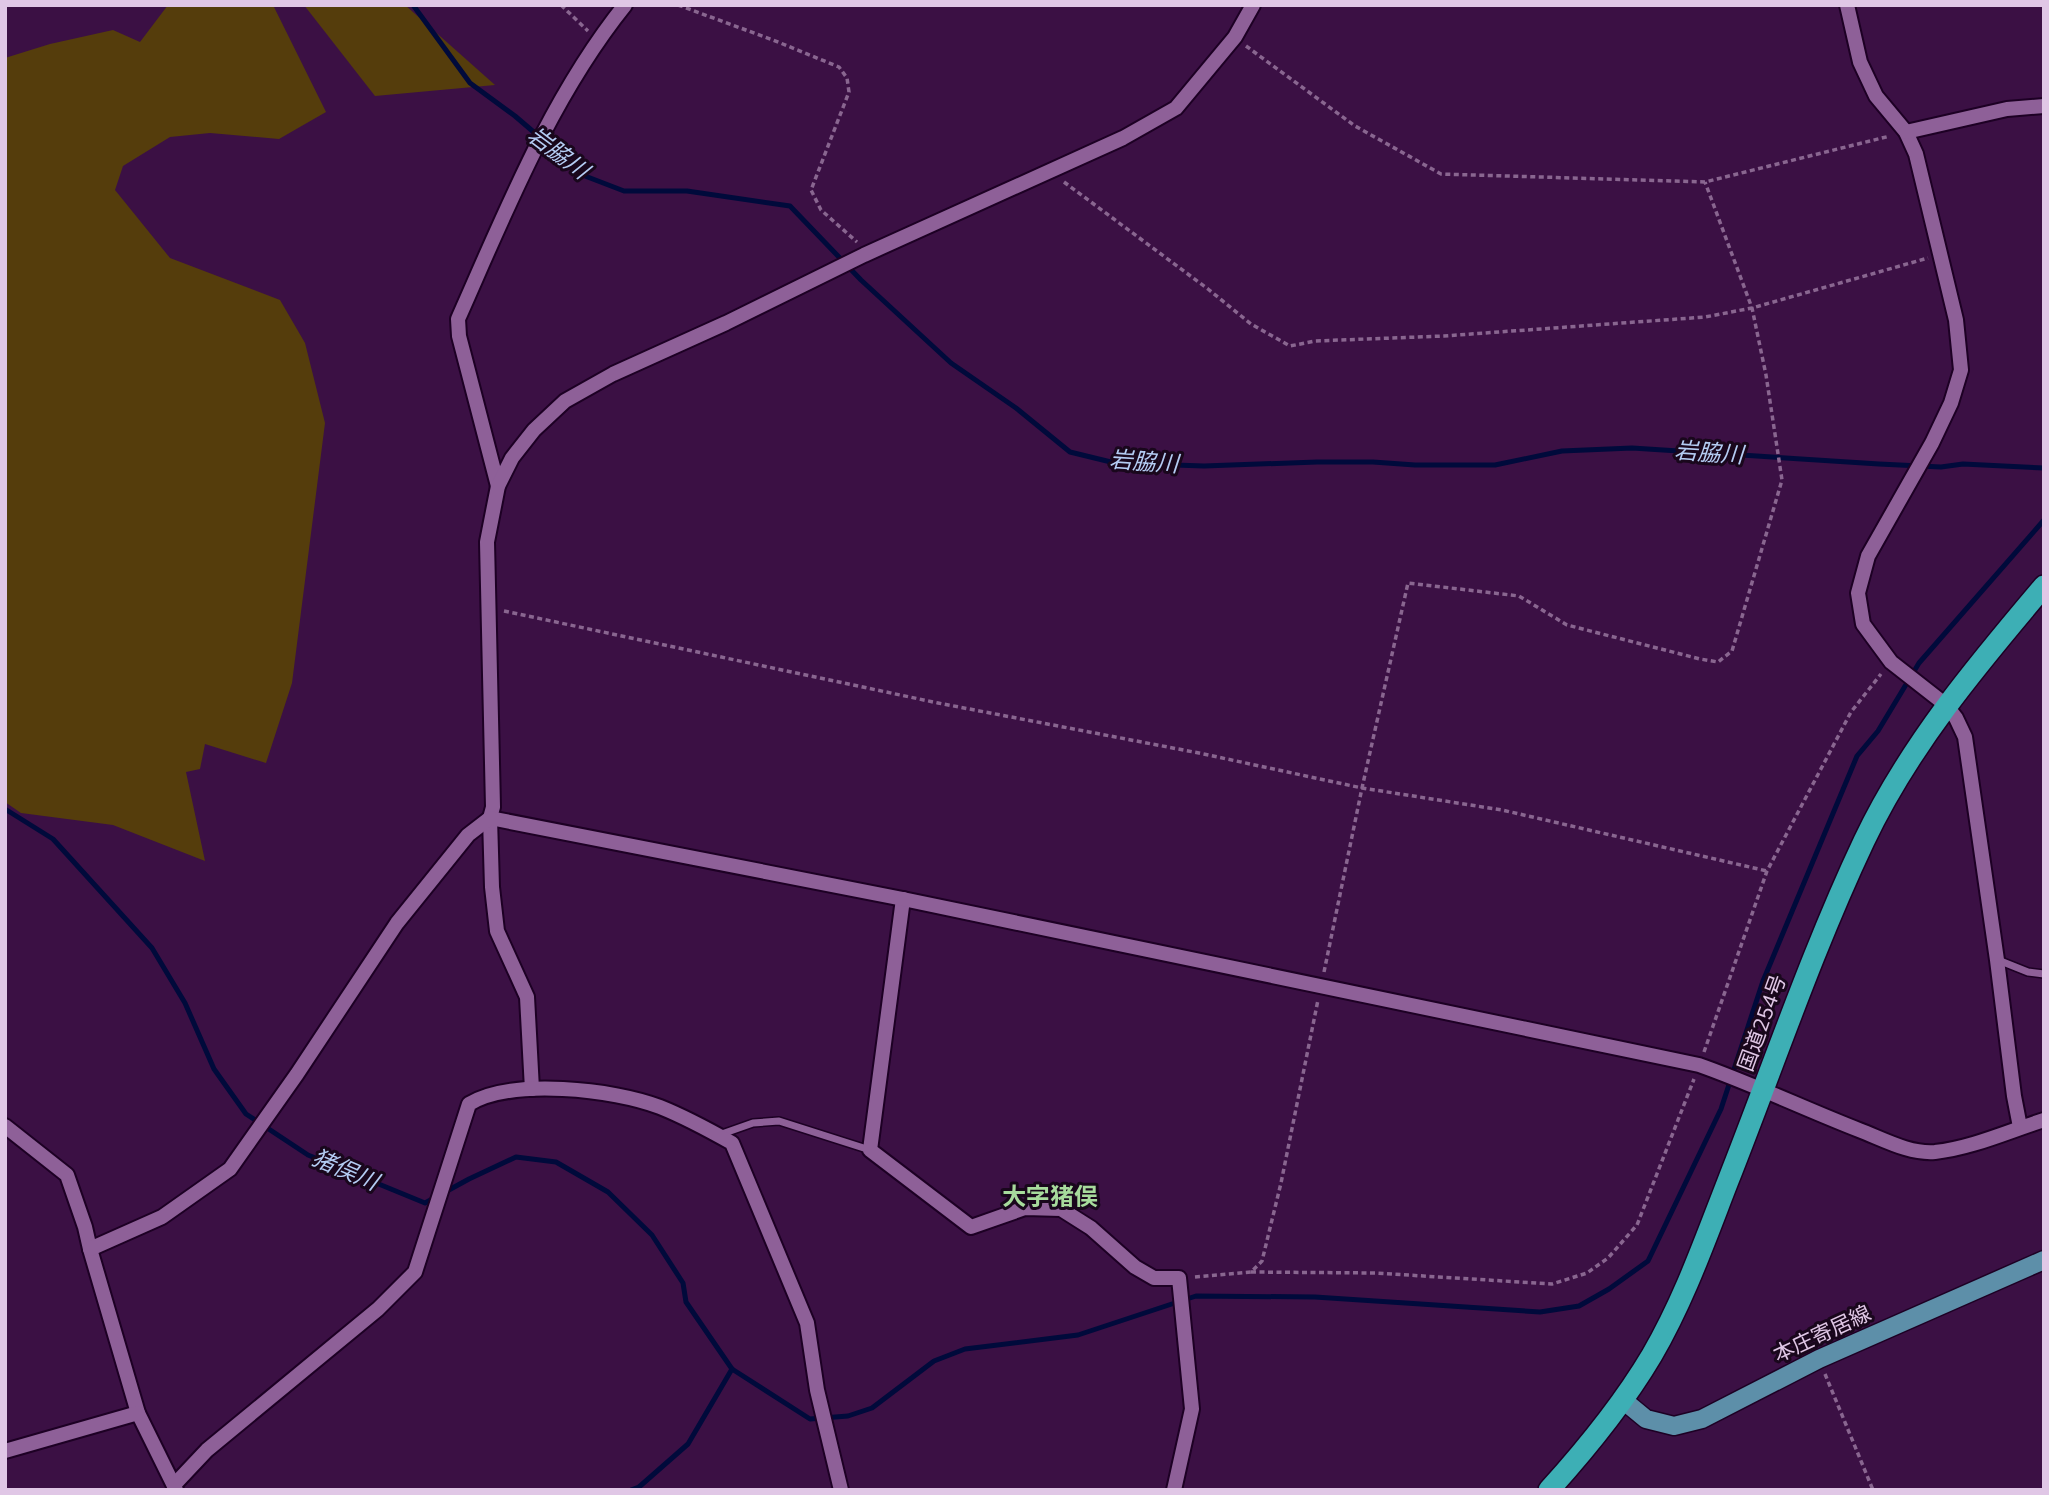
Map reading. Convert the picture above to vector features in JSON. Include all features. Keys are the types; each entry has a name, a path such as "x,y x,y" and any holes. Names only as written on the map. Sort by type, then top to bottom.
{"highway":[{"name":"国道254号","path":"1549,1490 1580,1456 1623,1400 1679,1305 1834,906 1866,838 1904,769 1946,705 2044,586"}],"main road":[{"name":"本庄寄居線","path":"1623,1400 1646,1419 1674,1426 1702,1419 1819,1359 2044,1260"}],"street":[{"path":"498,486 459,336 458,319 529,161 598,40 625,5"},
{"path":"532,1088 527,997 497,931 492,887 490,818 493,807 487,542 498,486 512,458 534,430 565,401 613,374 726,323 869,253 1123,138 1176,108 1235,37 1253,5"},
{"path":"1847,5 1860,62 1876,96 1906,132 1916,154 1956,320 1961,370 1951,403 1932,443 1868,556 1858,593 1863,624 1891,662 1946,705 1965,737 2020,1127"},
{"path":"1906,132 2007,109 2044,106"},
{"path":"90,1249 162,1217 230,1169 397,923 468,835 490,818 903,899 1699,1065 1742,1080 1907,1149 1935,1152 1974,1143 2044,1120"},
{"path":"903,899 870,1150 971,1227 1025,1209 1061,1209 1091,1228 1135,1267 1154,1278 1179,1278 1192,1409 1174,1490"},
{"path":"5,1126 67,1175 85,1227 138,1413 175,1487 207,1450 378,1309 415,1272 469,1104 480,1097 532,1088 608,1093 658,1106 732,1143 807,1323 817,1390 841,1490"},
{"path":"5,1451 138,1413"}],"lane":[{"path":"1997,960 2028,972 2044,974"},
{"path":"718,1135 753,1123 779,1121 870,1150"}],"path":[{"path":"561,5 598,40"},
{"path":"678,5 839,67 847,78 849,92 811,190 821,210 869,253"},
{"path":"1235,37 1355,125 1441,174 1705,182 1906,132"},
{"path":"1051,172 1209,289 1251,324 1290,346 1315,341 1444,336 1705,317 1752,308 1940,254"},
{"path":"1251,1272 1262,1261 1282,1183 1362,788 1408,583 1519,596 1567,625 1700,659 1718,662 1732,651 1782,480 1766,375 1752,308 1705,182"},
{"path":"490,608 924,700 1199,753 1362,788 1502,810 1767,871"},
{"path":"1179,1278 1251,1272 1375,1273 1552,1284 1587,1273 1608,1258 1637,1225 1699,1065 1767,871 1851,712 1891,662"},
{"path":"1819,1359 1873,1490"}],"shaded area":[{"path":"168,5 273,5 326,112 279,139 210,133 170,137 123,166 115,190 170,258 280,300 305,343 325,423 292,683 266,763 205,744 200,769 186,772 205,861 113,825 21,813 5,802 5,58 50,44 113,30 140,42"},
{"path":"304,5 405,5 495,85 375,96"}],"waterway":[{"name":"岩脇川","path":"413,5 470,83 515,116 585,176 624,191 687,191 790,206 861,280 951,363 1016,408 1070,452 1115,463 1204,466 1317,462 1495,465 1562,451 1632,448 1879,464 2044,468"},
{"name":"猪俣川","path":"5,809 53,839 152,948 185,1003 214,1069 246,1114 308,1155 425,1203 516,1157 556,1162 608,1192 652,1235 683,1283 686,1302 732,1369 810,1419 848,1416 872,1408 934,1361 965,1349 1078,1335 1196,1296 1315,1297 1540,1312 1579,1306 1609,1289 1648,1261 1721,1109 1763,981 1857,756 1878,731 1919,663 2044,520"},
{"path":"631,1490 639,1487 688,1444 732,1369"}],"district":[{"name":"大字猪俣","path":"1050,1197"}]}
